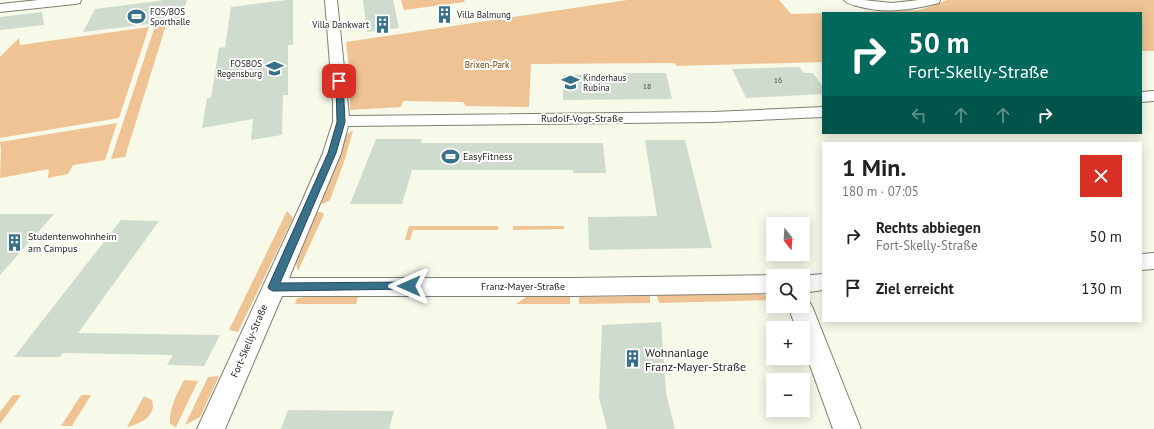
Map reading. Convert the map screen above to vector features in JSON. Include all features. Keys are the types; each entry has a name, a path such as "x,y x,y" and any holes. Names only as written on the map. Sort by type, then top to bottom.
{"street":[{"path":"0,8 75,0"},
{"name":"Fort-Skelly-Straße","path":"211,429 332,153 341,122 339,70 331,0"},
{"path":"850,0 882,8 896,8 910,7 934,0"},
{"path":"1142,97 1154,96"},
{"name":"Rudolf-Vogt-Straße","path":"341,122 358,120 713,117 822,112"},
{"path":"1142,262 1154,261"},
{"path":"810,283 822,282"},
{"name":"Franz-Mayer-Straße","path":"273,287 575,287 766,284"},
{"path":"803,313 847,429"}],"green space":[{"path":"401,0 464,0 465,2 404,10"},
{"name":"Brixen-Park","path":"627,0 779,0 791,14 822,13 822,62 676,66 675,63 531,64 529,107 466,106 463,102 403,101 401,107 350,110 350,76 346,42"},
{"path":"947,0 1154,0 1154,51 1142,51 1142,12 856,12 920,10"},
{"path":"166,25 125,157 111,159 155,26"},
{"path":"149,27 119,118 0,138 0,57 19,38 20,45"},
{"path":"117,123 105,160 73,165 68,174 48,178 49,169 0,178 0,142"},
{"path":"353,130 345,159 330,200 323,204 321,202 337,164 346,135"},
{"path":"287,211 293,218 238,332 229,330"},
{"path":"316,212 321,212 324,214 298,271 295,260"},
{"path":"409,226 498,226 498,230 413,230 410,240 405,240"},
{"path":"513,226 564,226 564,229 513,230"},
{"path":"758,294 766,295 766,300 659,303 657,295"},
{"path":"650,296 650,303 579,304 579,297"},
{"path":"358,297 356,304 295,304 297,298"},
{"path":"526,297 570,297 570,304 516,304"},
{"path":"219,376 200,417 185,425 208,377"},
{"path":"184,380 198,381 176,427 170,424 171,412 174,401"},
{"path":"13,395 21,395 0,424 0,412"},
{"path":"81,395 91,395 72,426 61,426"},
{"path":"144,396 152,400 153,406 150,415 137,424 127,427"}],"building":[{"name":"FOS/BOS Sporthalle","path":"165,0 187,0 181,20 83,32 95,9"},
{"name":"FOSBOS Regensburg","path":"293,0 293,45 288,45 288,95 283,95 282,135 251,140 253,119 202,128 207,98 211,98 219,48 225,47 231,7"},
{"path":"363,0 393,0 399,28 367,32"},
{"path":"42,12 44,25 0,30 0,17"},
{"path":"799,67 804,73 813,73 822,86 822,94 746,98 732,69"},
{"path":"623,73 666,73 672,99 563,100 563,75 624,74"},
{"path":"376,139 422,139 421,143 603,143 606,173 573,173 573,170 412,170 402,204 350,204"},
{"path":"645,140 685,140 712,248 589,250 588,217 657,216"},
{"name":"Studentenwohnheim am Campus","path":"0,214 54,214 0,275"},
{"path":"121,220 159,221 78,333 220,335 204,366 167,365 173,355 63,353 60,357 14,357"},
{"name":"Wohnanlage Franz-Mayer-Straße","path":"661,322 666,393 675,429 607,429 599,397 602,325"},
{"path":"288,410 394,411 389,429 281,429"}],"place":[{"name":"Villa Balmung","path":"444,14"},
{"name":"FOS/BOS Sporthalle","path":"137,16"},
{"name":"Villa Dankwart","path":"382,24"},
{"name":"FOSBOS Regensburg","path":"275,68"},
{"name":"Kinderhaus Rubina","path":"570,82"},
{"name":"EasyFitness","path":"450,156"},
{"name":"Studentenwohnheim am Campus","path":"15,242"},
{"name":"Wohnanlage Franz-Mayer-Straße","path":"632,359"}],"route":[{"path":"339,81 341,122 332,153 310,206 273,287 409,286"}]}
